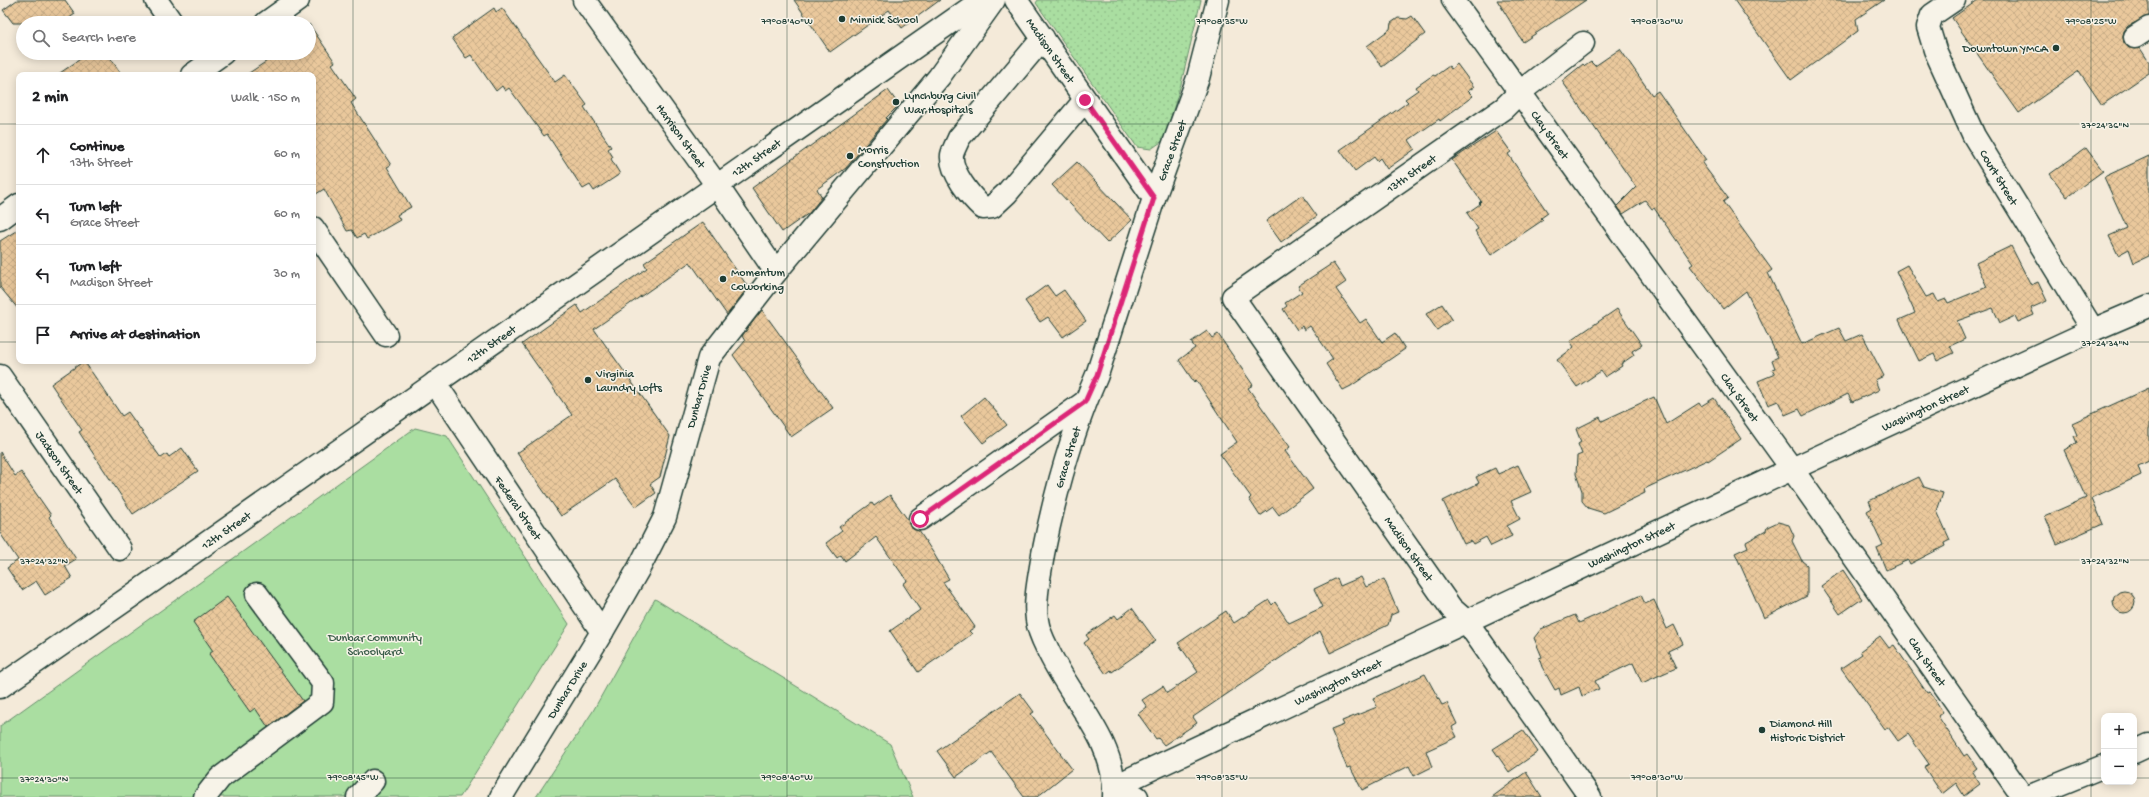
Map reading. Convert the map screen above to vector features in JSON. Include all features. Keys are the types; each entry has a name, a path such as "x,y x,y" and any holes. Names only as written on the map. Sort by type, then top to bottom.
{"street":[{"path":"156,0 167,16"},
{"path":"276,16 298,0"},
{"name":"Harrison Street","path":"584,0 716,184 776,272"},
{"name":"12th Street","path":"0,687 716,184 982,0"},
{"name":"Dunbar Drive","path":"501,797 602,632 639,568 665,517 709,358 776,272 939,77 994,0"},
{"name":"Madison Street","path":"1016,0 1154,198"},
{"name":"Grace Street","path":"1115,791 1106,746 1046,648 1037,620 1038,582 1052,506 1085,402 1097,375 1154,198 1198,78 1218,0"},
{"name":"Clay Street","path":"1453,0 1792,469 2023,797"},
{"name":"Court Street","path":"1954,0 1932,15 1928,27 1935,50 1974,136 2093,330"},
{"path":"1043,38 959,138 952,156 956,173 972,198 983,208 992,207 1007,193 1085,100"},
{"name":"13th Street","path":"1233,297 1504,108 1520,92 1583,43"},
{"path":"199,68 212,60"},
{"path":"0,219 16,207"},
{"path":"316,232 386,335"},
{"name":"Madison Street","path":"1233,297 1451,608 1467,622 1590,797"},
{"name":"Washington Street","path":"1115,791 1467,622 1792,469 2093,330 2149,306"},
{"name":"Jackson Street","path":"0,376 120,549"},
{"name":"Federal Street","path":"434,383 602,632"},
{"path":"920,519 1085,402"},
{"path":"205,797 220,778 322,702 323,683 257,594"},
{"path":"2137,751 2149,745"},
{"path":"2028,797 2101,767"},
{"path":"358,797 374,781"},
{"path":"1115,791 1137,797"}],"green space":[{"path":"1038,0 1201,0 1181,84 1164,140 1151,149 1137,147 1036,3"},
{"name":"Dunbar Community Schoolyard","path":"415,428 447,436 569,624 460,797 0,797 0,726"},
{"path":"655,599 890,744 913,797 536,797 593,711"}],"building":[{"path":"17,0 65,0 75,14 72,16 16,16 16,23 13,23 3,10"},
{"name":"Minnick School","path":"794,0 940,0 902,28 889,10 830,52"},
{"path":"1497,0 1586,0 1523,42"},
{"path":"1734,0 1884,0 1856,19 1858,31 1791,80"},
{"name":"Downtown YMCA","path":"1978,0 2149,0 2149,16 2128,26 2124,31 2123,37 2124,43 2129,48 2140,48 2149,62 2149,73 2102,105 2079,71 2019,113 1952,18"},
{"path":"494,8 496,12 502,8 555,82 565,75 587,105 584,107 611,147 608,149 613,157 611,159 620,174 594,191 590,185 583,189 547,134 544,136 509,88 505,91 502,86 496,91 471,55 466,58 452,38"},
{"path":"1412,16 1425,34 1382,67 1367,46 1390,29 1391,23 1398,18 1407,19"},
{"path":"316,34 335,62 332,64 356,99 351,103 391,165 387,167 411,207 397,215 400,220 367,239 364,234 357,238 352,230 347,231 324,189 316,194 316,72 250,72 268,60 316,60"},
{"path":"1620,49 1652,95 1658,91 1706,160 1702,163 1728,198 1723,202 1772,270 1768,273 1802,344 1839,328 1846,341 1862,334 1884,376 1875,380 1879,390 1852,402 1848,394 1803,416 1799,409 1785,415 1778,401 1768,405 1758,381 1775,374 1772,369 1775,368 1772,360 1778,357 1746,291 1723,309 1690,266 1693,264 1654,208 1652,209 1645,200 1623,214 1617,206 1636,187 1562,81 1583,64 1585,66 1591,62 1595,66"},
{"path":"79,60 112,60 120,72 61,72"},
{"path":"1457,64 1474,87 1468,91 1473,96 1440,121 1439,119 1409,140 1415,149 1387,169 1380,158 1377,161 1374,157 1355,171 1340,150 1408,102 1405,99 1418,90 1416,87 1449,66 1451,69"},
{"path":"888,90 899,105 886,118 887,119 846,168 817,189 822,197 809,213 782,232 752,188"},
{"path":"1496,131 1511,152 1508,154 1548,213 1541,218 1543,220 1491,255 1475,231 1478,229 1467,213 1480,204 1479,203 1481,201 1452,160"},
{"path":"2086,148 2103,171 2067,197 2050,174"},
{"path":"2149,156 2149,256 2134,263 2129,249 2118,255 2109,236 2127,228 2104,177"},
{"path":"1077,162 1132,220 1107,243 1052,185"},
{"path":"1302,195 1317,216 1281,242 1266,221"},
{"name":"Virginia Laundry Lofts","path":"703,222 748,287 727,315 690,262 594,329 670,436 660,477 650,484 656,493 636,507 615,479 561,516 517,453 572,415 522,344 577,305 582,313 647,268 644,263"},
{"path":"16,231 16,306 0,287 0,241"},
{"path":"2011,246 2031,285 2038,282 2047,301 2031,308 2034,315 2018,322 2015,316 2000,323 1993,308 1957,321 1965,339 1950,346 1954,353 1937,361 1934,354 1919,361 1899,320 1915,313 1896,271 1907,265 1926,297 1934,294 1938,302 1946,299 1948,303 1987,287 1976,263"},
{"path":"1333,263 1346,282 1336,289 1360,323 1366,319 1382,342 1395,333 1405,349 1343,390 1326,364 1333,359 1310,326 1304,330 1302,326 1297,330 1283,309 1287,306 1285,303 1302,292 1298,286"},
{"path":"1047,285 1055,296 1064,290 1086,321 1063,337 1048,317 1040,322 1025,301"},
{"path":"1442,304 1452,319 1437,330 1426,314"},
{"path":"1617,309 1642,345 1632,351 1634,355 1621,364 1622,366 1605,377 1601,371 1577,387 1557,360 1574,347 1570,341"},
{"path":"762,310 833,408 791,437 733,355 745,341 742,336"},
{"path":"1207,331 1212,338 1218,334 1253,385 1248,388 1290,447 1285,451 1313,489 1279,515 1273,507 1260,516 1249,499 1251,497 1220,454 1237,442 1196,380 1194,382 1179,360 1195,348 1191,342"},
{"path":"80,364 86,364 122,416 128,412 161,458 167,454 169,457 182,448 198,471 133,514 79,432 82,430 51,384"},
{"path":"2149,388 2149,461 2138,466 2141,475 2092,498 2103,524 2057,544 2045,516 2086,498 2064,450 2077,443 2074,436 2077,435 2072,423"},
{"path":"984,397 1007,425 983,443 961,416"},
{"path":"1654,397 1666,424 1699,403 1701,406 1714,398 1741,439 1708,461 1707,460 1644,489 1645,493 1604,513 1588,508 1582,501 1582,491 1576,474 1577,456 1582,454 1578,444 1581,442 1576,429 1600,417 1602,421"},
{"path":"0,452 15,476 21,472 51,515 49,517 76,559 65,566 72,578 45,595 36,581 22,590 7,568 18,560 0,533"},
{"path":"1518,465 1531,492 1511,501 1520,519 1507,526 1512,536 1491,546 1486,537 1473,544 1471,541 1464,544 1443,501 1479,483 1476,477 1495,468 1498,474"},
{"path":"1919,477 1924,487 1943,493 1937,511 1950,540 1944,543 1945,546 1910,564 1908,560 1886,570 1877,548 1883,545 1867,511 1872,508 1869,501"},
{"path":"890,495 908,520 910,527 919,531 934,554 949,579 943,582 975,627 969,631 972,634 918,672 890,631 920,610 903,584 907,581 876,537 845,561 841,555 837,558 826,543 842,531 839,527 872,503 874,506"},
{"path":"1778,522 1789,525 1794,536 1792,541 1802,561 1807,565 1807,596 1764,618 1735,553 1748,547 1746,542 1766,531 1767,527"},
{"path":"1843,570 1862,599 1840,614 1821,586"},
{"path":"1361,577 1366,587 1384,579 1398,612 1391,615 1388,625 1330,653 1320,631 1193,717 1197,723 1164,745 1158,738 1156,739 1138,714 1147,707 1142,700 1163,686 1167,693 1198,672 1178,643 1226,611 1234,623 1269,600 1272,605 1275,602 1289,623 1323,607 1314,589 1337,578 1340,586"},
{"path":"2124,591 2128,592 2134,598 2134,606 2128,612 2124,613 2120,612 2114,606 2113,602 2114,598 2120,592"},
{"path":"1641,595 1645,604 1654,600 1667,629 1674,625 1683,644 1668,651 1676,668 1642,683 1633,663 1595,681 1599,689 1582,696 1579,687 1561,695 1559,688 1555,690 1542,667 1539,658 1542,657 1534,638 1541,629 1575,615 1579,623"},
{"path":"227,597 303,701 268,727 255,708 250,712 209,654 213,651 193,622"},
{"path":"1132,608 1156,641 1112,672 1111,670 1106,674 1084,643 1089,639 1086,635 1115,615 1118,619"},
{"path":"1880,636 1889,648 1894,645 1927,693 1930,692 1943,712 1938,716 1964,756 1967,754 1977,768 1972,772 1980,784 1964,796 1956,783 1942,794 1924,767 1929,764 1908,734 1898,741 1888,727 1885,729 1841,668 1862,654 1860,651"},
{"path":"1425,674 1442,705 1447,703 1457,724 1452,727 1457,737 1426,751 1432,767 1414,776 1409,766 1362,790 1350,767 1347,768 1331,730 1344,725 1342,721 1377,707 1373,698"},
{"path":"1020,693 1034,712 1031,714 1072,769 1037,797 1024,797 991,752 956,777 937,751"},
{"path":"1523,730 1538,752 1509,772 1493,749"},
{"path":"1526,772 1542,797 1492,797"}],"place":[{"name":"Minnick School","path":"842,19"},
{"name":"Downtown YMCA","path":"2056,48"},
{"name":"Lynchburg Civil War Hospitals","path":"896,102"},
{"name":"Morris Construction","path":"850,156"},
{"name":"Momentum Coworking","path":"723,279"},
{"name":"Virginia Laundry Lofts","path":"588,380"},
{"name":"Diamond Hill Historic District","path":"1762,730"}],"route":[{"path":"920,519 1085,402 1097,375 1154,198 1085,100"}]}
